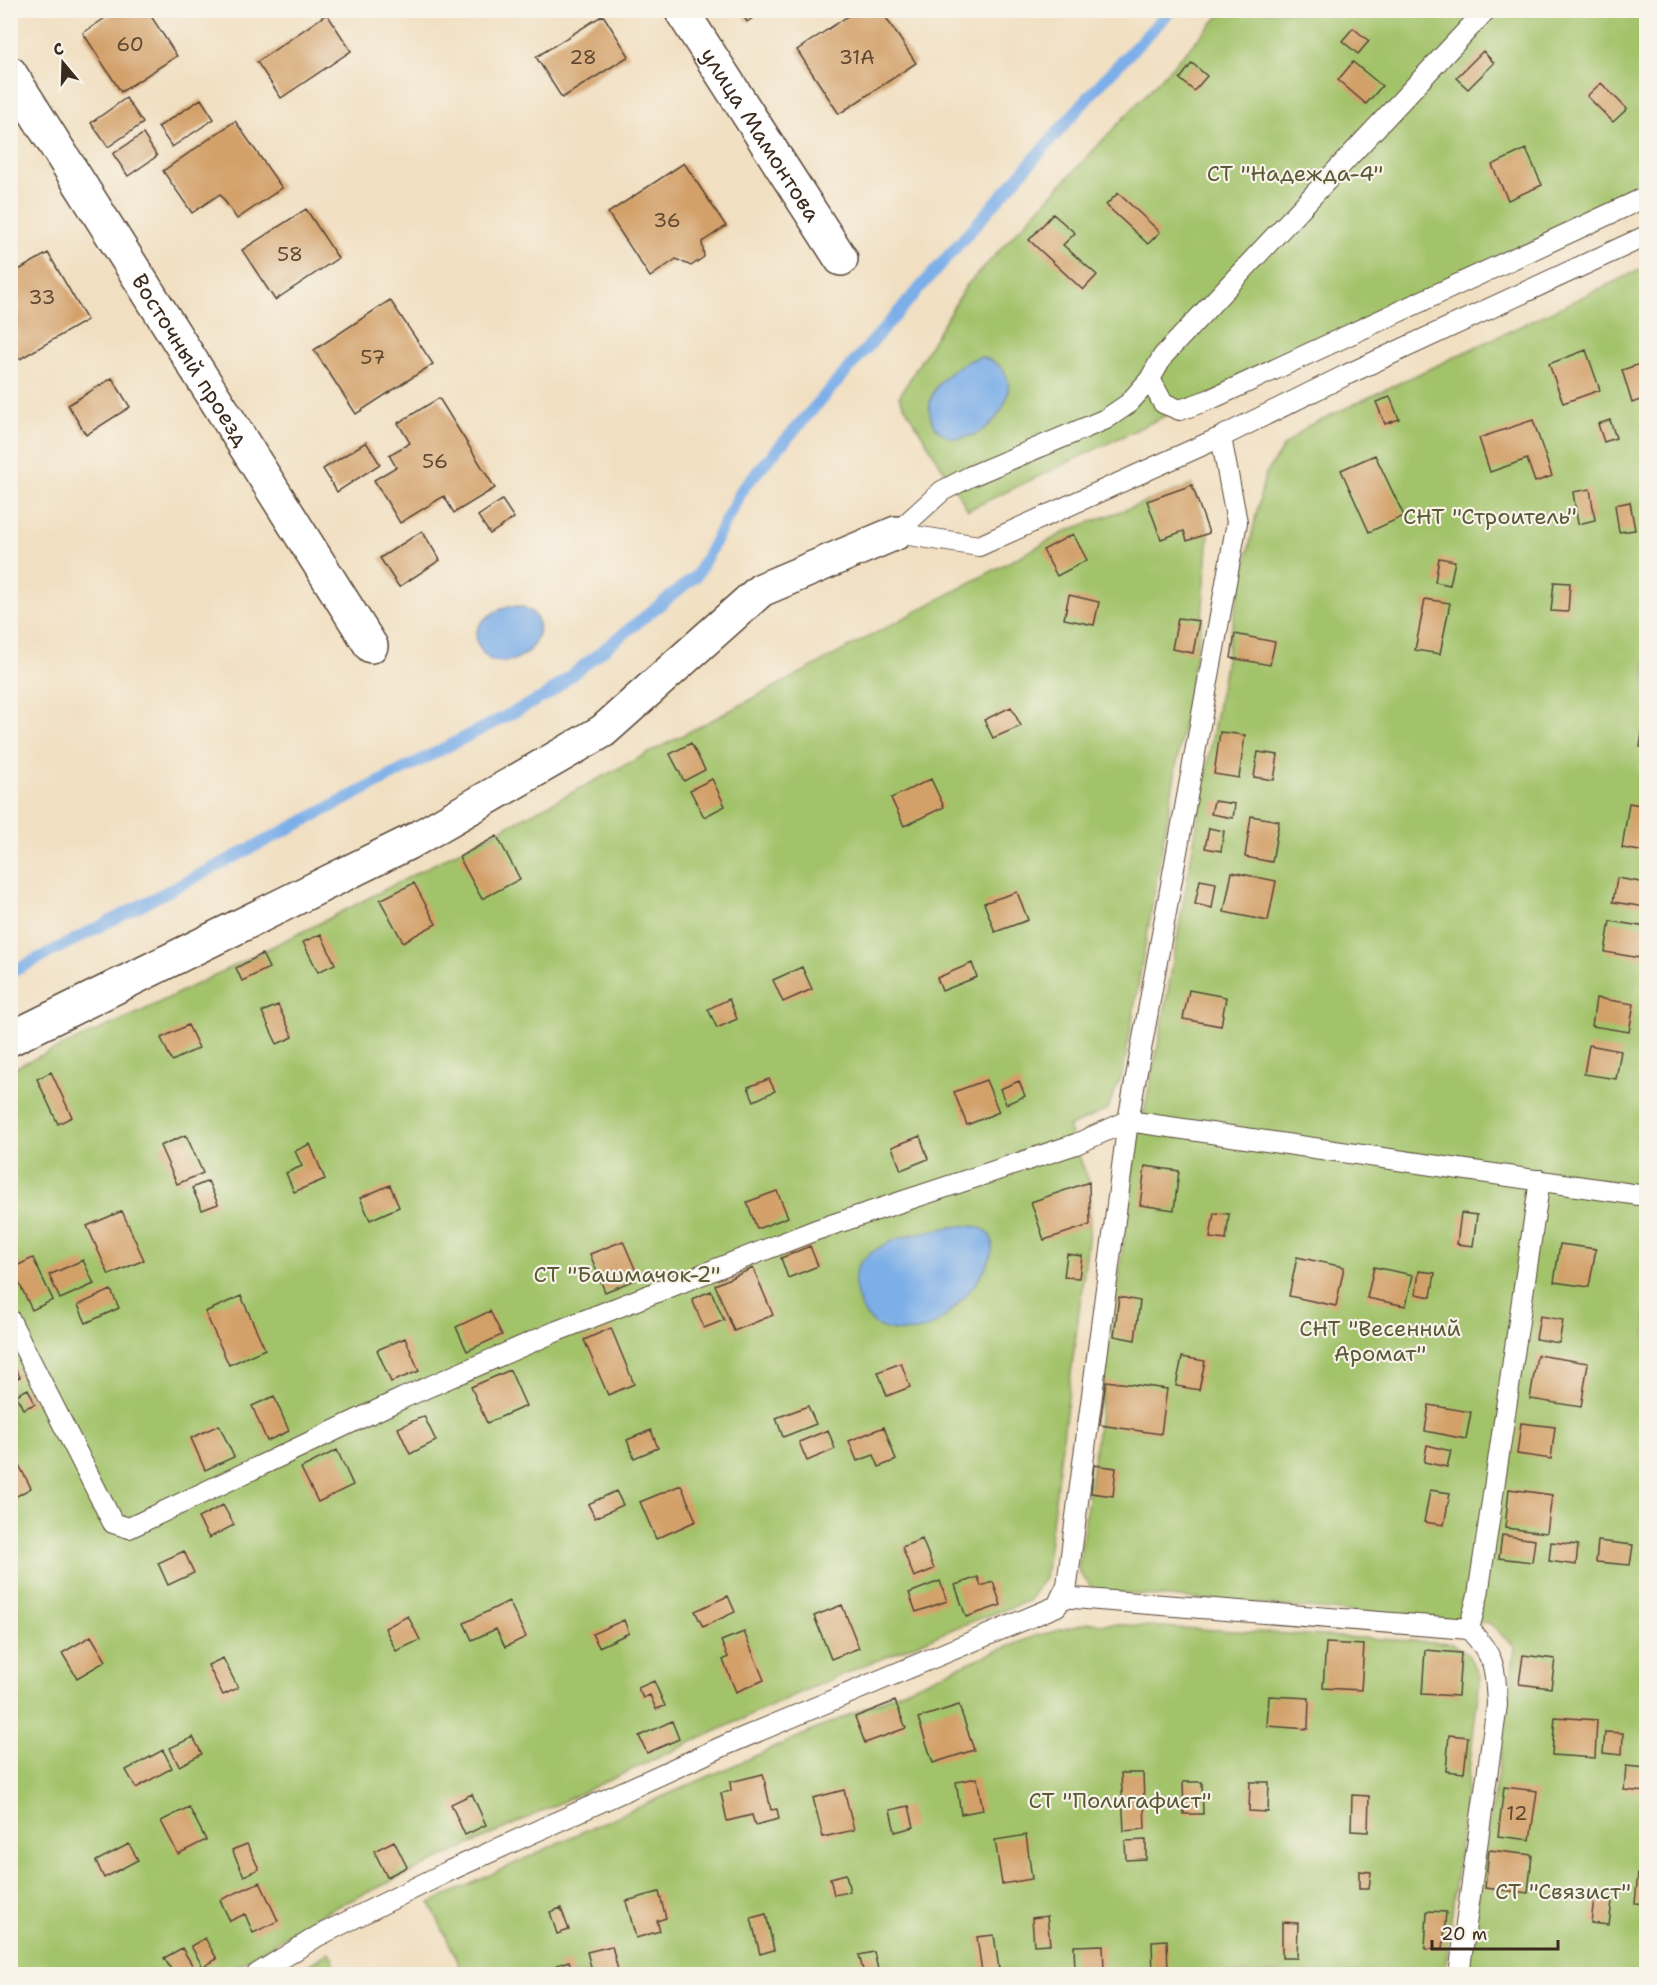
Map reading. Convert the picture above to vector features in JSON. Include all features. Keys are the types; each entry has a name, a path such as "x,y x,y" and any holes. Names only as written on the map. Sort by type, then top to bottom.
{"street":[{"name":"улица Мамонтова","path":"681,10 842,259"},
{"name":"Восточный проезд","path":"10,73 371,646"},
{"path":"10,1039 427,833 603,731 761,590 896,532"}],"lane":[{"path":"896,532 942,491 971,476 1106,418 1128,404 1150,380 1163,356 1486,10"},
{"path":"1150,380 1163,403 1180,410 1211,399 1647,197"},
{"path":"896,532 979,546 1221,437 1346,375 1647,236"},
{"path":"257,1974 318,1936 451,1870 728,1744 1057,1605 1067,1585 1128,1121 1237,522 1221,437"},
{"path":"10,1320 113,1523 129,1528 402,1398 557,1331 816,1230 1076,1144 1128,1121 1647,1196"},
{"path":"1469,1629 1478,1595 1540,1180"},
{"path":"1061,1597 1469,1629 1488,1650 1492,1660 1495,1669 1497,1705 1459,1974"}],"green space":[{"name":"СТ \"Надежда-4\"","path":"1224,11 1646,11 1646,187 968,510 899,397 966,286"},
{"name":"СНТ \"Весенний Аромат\"","path":"1646,267 1646,1974 1463,1974 1508,1708 1515,1647 1488,1623 1095,1591 1078,1571 1135,1156 1161,1031 1231,630 1265,475 1284,446 1308,426"},
{"name":"СТ \"Башмачок-2\"","path":"1192,485 1209,533 1202,619 1123,1072 1107,1110 1068,1127 1089,1182 1090,1225 1045,1578 1028,1601 960,1626 815,1686 596,1786 317,1916 226,1974 11,1974 10,1071 138,1013 324,921 737,707 1069,530"},
{"name":"СТ \"Полигафист\"","path":"1089,1623 1450,1643 1467,1653 1480,1677 1445,1970 1440,1974 464,1974 430,1903 584,1831 965,1664 1035,1636"},
{"path":"329,1952 340,1974 295,1974"}],"water":[{"path":"981,357 996,363 1004,372 1008,383 1003,408 985,428 973,435 956,438 945,435 933,423 930,412 935,390 950,372 960,365"},
{"path":"509,606 525,608 534,615 538,625 537,637 531,648 521,657 507,661 490,660 482,651 476,635 483,621"},
{"path":"959,1226 981,1229 991,1238 991,1253 984,1270 957,1305 930,1327 920,1330 905,1332 890,1330 871,1321 862,1309 855,1286 855,1274 860,1263 875,1250 897,1239"}],"building":[{"path":"117,10 147,10 177,56 121,92 83,33"},
{"path":"740,10 764,10 747,22"},
{"path":"857,10 881,10 916,63 839,114 797,50"},
{"path":"327,14 351,51 281,98 257,62"},
{"path":"603,15 629,56 562,98 536,57"},
{"path":"1353,28 1369,41 1358,54 1342,41"},
{"path":"1483,51 1494,63 1468,89 1456,78"},
{"path":"1353,62 1382,86 1366,104 1338,80"},
{"path":"1192,63 1207,76 1194,91 1180,79"},
{"path":"1601,83 1627,109 1613,122 1587,96"},
{"path":"126,98 143,123 108,147 91,123"},
{"path":"201,99 214,119 172,147 158,127"},
{"path":"235,121 282,188 237,219 220,194 192,213 163,171"},
{"path":"143,134 157,156 128,176 113,154"},
{"path":"1526,149 1542,185 1508,200 1492,165"},
{"path":"684,163 726,226 702,242 704,257 691,266 676,259 650,277 608,213"},
{"path":"1118,193 1160,232 1148,244 1106,205"},
{"path":"306,209 338,258 275,300 242,250"},
{"path":"1053,214 1075,233 1063,245 1097,275 1083,290 1029,240"},
{"path":"48,253 87,320 20,359 10,344 10,275"},
{"path":"390,300 433,364 356,414 314,350"},
{"path":"1586,350 1600,390 1563,403 1549,364"},
{"path":"1646,362 1646,398 1632,403 1622,370"},
{"path":"112,378 130,407 86,435 68,405"},
{"path":"1390,397 1399,419 1385,424 1376,402"},
{"path":"439,398 495,488 454,513 444,496 400,523 374,480 396,467 389,455 410,443 398,423"},
{"path":"1533,420 1552,476 1535,482 1527,459 1490,472 1479,438"},
{"path":"1610,420 1616,438 1604,442 1598,424"},
{"path":"366,442 380,464 337,492 323,469"},
{"path":"1375,455 1404,516 1369,532 1341,470"},
{"path":"1192,485 1209,533 1187,541 1184,531 1161,539 1147,501"},
{"path":"1590,489 1595,520 1578,524 1573,492"},
{"path":"502,500 514,518 490,534 478,516"},
{"path":"1630,502 1635,530 1619,532 1615,505"},
{"path":"422,531 440,560 399,587 380,558"},
{"path":"1073,534 1087,560 1057,576 1043,550"},
{"path":"1439,558 1455,561 1450,585 1435,582"},
{"path":"1554,582 1570,583 1568,612 1551,611"},
{"path":"1069,595 1099,602 1094,625 1064,619"},
{"path":"1425,599 1450,603 1440,654 1415,650"},
{"path":"1178,618 1199,621 1193,653 1172,649"},
{"path":"1235,634 1275,642 1270,665 1231,658"},
{"path":"1011,707 1021,726 993,738 984,720"},
{"path":"1646,714 1646,748 1640,747"},
{"path":"1220,732 1245,735 1239,778 1214,774"},
{"path":"691,743 705,770 684,781 670,754"},
{"path":"1258,752 1278,755 1274,780 1254,777"},
{"path":"712,779 725,806 704,817 690,790"},
{"path":"931,779 944,807 904,826 891,798"},
{"path":"1214,801 1235,804 1233,818 1211,814"},
{"path":"1629,803 1646,806 1646,852 1622,848"},
{"path":"1251,816 1279,821 1272,862 1245,857"},
{"path":"1209,828 1224,831 1221,851 1205,848"},
{"path":"497,836 520,879 482,899 459,857"},
{"path":"1232,872 1276,881 1268,921 1224,912"},
{"path":"1617,878 1646,883 1646,907 1613,902"},
{"path":"1200,880 1216,883 1212,908 1195,904"},
{"path":"414,883 436,924 403,942 380,900"},
{"path":"1017,892 1028,920 995,932 984,903"},
{"path":"1610,921 1646,927 1646,959 1605,952"},
{"path":"321,934 335,964 318,972 303,942"},
{"path":"262,954 269,968 242,981 236,968"},
{"path":"972,963 977,977 942,991 937,978"},
{"path":"802,967 812,989 783,1002 773,980"},
{"path":"1189,990 1226,997 1221,1026 1183,1019"},
{"path":"1596,998 1634,1004 1629,1032 1592,1026"},
{"path":"729,999 737,1019 717,1028 708,1009"},
{"path":"278,1005 293,1037 277,1044 262,1012"},
{"path":"188,1025 199,1048 172,1061 161,1038"},
{"path":"1589,1045 1621,1051 1616,1079 1584,1074"},
{"path":"51,1072 72,1117 58,1124 37,1079"},
{"path":"769,1079 775,1091 754,1101 748,1087"},
{"path":"986,1080 999,1112 967,1125 954,1092"},
{"path":"1019,1081 1025,1096 1006,1104 1000,1089"},
{"path":"186,1135 203,1173 177,1184 160,1146"},
{"path":"920,1136 928,1159 901,1170 892,1147"},
{"path":"310,1144 325,1179 294,1192 286,1173 302,1166 295,1151"},
{"path":"1145,1166 1179,1171 1174,1210 1140,1205"},
{"path":"208,1181 218,1204 202,1210 192,1188"},
{"path":"1089,1182 1090,1225 1044,1240 1031,1202"},
{"path":"390,1185 399,1207 370,1220 360,1198"},
{"path":"777,1191 788,1217 757,1229 747,1202"},
{"path":"122,1211 144,1260 109,1275 87,1226"},
{"path":"1214,1213 1229,1214 1226,1240 1210,1238"},
{"path":"1461,1213 1477,1215 1473,1246 1457,1244"},
{"path":"623,1241 639,1278 605,1292 590,1254"},
{"path":"1560,1244 1596,1249 1589,1287 1554,1282"},
{"path":"810,1246 818,1266 788,1278 781,1258"},
{"path":"1067,1254 1082,1256 1079,1278 1064,1277"},
{"path":"1297,1257 1344,1267 1336,1306 1289,1296"},
{"path":"33,1258 53,1300 32,1310 12,1268"},
{"path":"83,1260 94,1284 60,1299 49,1275"},
{"path":"1374,1267 1413,1275 1406,1306 1367,1298"},
{"path":"753,1268 773,1315 734,1331 715,1285"},
{"path":"1419,1271 1435,1273 1431,1297 1416,1294"},
{"path":"111,1290 119,1308 86,1323 78,1305"},
{"path":"711,1291 724,1320 704,1328 692,1299"},
{"path":"241,1296 265,1349 229,1365 205,1312"},
{"path":"1119,1297 1140,1301 1135,1340 1114,1336"},
{"path":"490,1311 502,1335 467,1351 456,1327"},
{"path":"1540,1316 1563,1320 1559,1343 1536,1339"},
{"path":"611,1328 634,1384 608,1395 584,1340"},
{"path":"405,1338 419,1371 391,1382 377,1350"},
{"path":"1537,1355 1588,1363 1581,1407 1530,1399"},
{"path":"1182,1357 1205,1361 1199,1390 1176,1386"},
{"path":"10,1359 20,1377 10,1382"},
{"path":"901,1363 910,1387 887,1396 878,1372"},
{"path":"510,1370 526,1406 487,1423 471,1387"},
{"path":"1106,1381 1167,1389 1161,1434 1100,1425"},
{"path":"28,1389 35,1404 23,1409 16,1395"},
{"path":"274,1396 289,1431 267,1441 252,1406"},
{"path":"1429,1405 1471,1412 1466,1439 1425,1431"},
{"path":"808,1406 816,1424 783,1437 776,1418"},
{"path":"424,1416 436,1441 410,1454 398,1428"},
{"path":"1521,1423 1555,1427 1551,1459 1517,1454"},
{"path":"219,1425 234,1457 205,1470 191,1438"},
{"path":"884,1427 896,1460 879,1467 874,1455 857,1461 849,1441"},
{"path":"651,1430 658,1448 634,1458 627,1440"},
{"path":"828,1430 835,1449 807,1461 799,1442"},
{"path":"1427,1445 1451,1451 1447,1467 1424,1462"},
{"path":"337,1450 353,1485 318,1502 301,1468"},
{"path":"18,1463 31,1488 10,1500 10,1467"},
{"path":"1094,1465 1116,1468 1113,1496 1091,1493"},
{"path":"681,1485 696,1521 656,1539 640,1502"},
{"path":"1509,1489 1552,1495 1547,1533 1505,1528"},
{"path":"1430,1490 1450,1493 1444,1525 1424,1522"},
{"path":"616,1491 623,1505 595,1518 588,1504"},
{"path":"223,1505 234,1525 209,1538 198,1518"},
{"path":"1502,1535 1535,1540 1532,1562 1499,1558"},
{"path":"922,1539 934,1569 914,1577 902,1547"},
{"path":"1598,1541 1633,1545 1630,1565 1596,1562"},
{"path":"1551,1542 1578,1545 1576,1565 1549,1561"},
{"path":"184,1551 194,1573 168,1585 158,1563"},
{"path":"978,1577 981,1586 993,1582 1001,1605 966,1617 955,1585"},
{"path":"940,1581 947,1601 916,1612 909,1593"},
{"path":"728,1596 735,1612 703,1627 695,1611"},
{"path":"509,1601 526,1637 505,1647 496,1629 472,1640 464,1623"},
{"path":"842,1605 859,1648 831,1659 814,1616"},
{"path":"408,1616 420,1640 396,1651 385,1628"},
{"path":"624,1620 629,1633 599,1647 592,1634"},
{"path":"744,1632 764,1680 736,1692 723,1660 728,1657 721,1641"},
{"path":"91,1636 106,1661 77,1678 62,1653"},
{"path":"1326,1643 1364,1645 1361,1690 1323,1688"},
{"path":"1425,1650 1461,1653 1458,1696 1422,1694"},
{"path":"1523,1655 1555,1659 1551,1688 1519,1684"},
{"path":"223,1658 238,1688 223,1695 208,1665"},
{"path":"654,1681 665,1706 656,1709 650,1695 643,1698 638,1688"},
{"path":"1269,1696 1309,1698 1308,1729 1267,1726"},
{"path":"895,1701 906,1728 865,1743 855,1717"},
{"path":"959,1705 974,1750 933,1763 918,1718"},
{"path":"1555,1717 1597,1720 1595,1758 1552,1755"},
{"path":"672,1721 679,1739 647,1753 639,1736"},
{"path":"1605,1732 1623,1733 1622,1755 1603,1753"},
{"path":"1449,1735 1468,1737 1464,1773 1446,1771"},
{"path":"193,1737 202,1754 179,1766 170,1748"},
{"path":"163,1750 172,1768 136,1788 126,1770"},
{"path":"1626,1766 1646,1768 1646,1792 1624,1790"},
{"path":"1121,1773 1143,1773 1145,1829 1124,1831"},
{"path":"763,1774 771,1810 777,1809 779,1819 755,1825 752,1815 727,1821 721,1793 731,1791 730,1782"},
{"path":"977,1778 983,1810 961,1814 956,1782"},
{"path":"1183,1782 1202,1782 1203,1814 1184,1814"},
{"path":"1250,1782 1269,1782 1268,1812 1249,1811"},
{"path":"1504,1787 1537,1791 1530,1840 1498,1836"},
{"path":"844,1790 854,1830 823,1837 813,1798"},
{"path":"472,1794 486,1825 465,1835 451,1804"},
{"path":"1352,1795 1369,1796 1368,1832 1351,1831"},
{"path":"909,1806 914,1827 895,1832 890,1810"},
{"path":"189,1807 206,1840 178,1854 161,1821"},
{"path":"1026,1835 1032,1879 1002,1884 995,1840"},
{"path":"1146,1840 1146,1859 1126,1860 1125,1841"},
{"path":"394,1841 407,1867 387,1877 374,1851"},
{"path":"129,1844 138,1860 104,1878 96,1861"},
{"path":"247,1844 259,1869 244,1876 232,1850"},
{"path":"1489,1850 1532,1855 1528,1893 1485,1888"},
{"path":"1359,1871 1371,1872 1369,1889 1359,1889"},
{"path":"846,1874 850,1892 834,1895 830,1878"},
{"path":"1638,1874 1646,1875 1646,1904 1635,1903"},
{"path":"260,1882 278,1921 253,1933 245,1914 230,1921 220,1900"},
{"path":"659,1892 666,1918 657,1921 660,1931 636,1938 626,1901"},
{"path":"1594,1899 1612,1901 1609,1925 1591,1923"},
{"path":"561,1908 569,1930 557,1934 550,1912"},
{"path":"1427,1911 1446,1912 1443,1950 1425,1949"},
{"path":"766,1914 774,1950 760,1954 751,1918"},
{"path":"1047,1916 1050,1944 1034,1945 1032,1918"},
{"path":"1282,1922 1298,1923 1297,1958 1282,1958"},
{"path":"994,1935 999,1969 982,1972 977,1937"},
{"path":"205,1938 217,1959 203,1967 191,1946"},
{"path":"1167,1940 1168,1974 1153,1974 1152,1941"},
{"path":"1103,1945 1104,1970 1075,1971 1074,1946"},
{"path":"612,1946 619,1974 593,1974 587,1952"},
{"path":"182,1948 197,1973 174,1974 164,1958"},
{"path":"874,1952 879,1974 864,1974 859,1955"},
{"path":"569,1961 573,1974 560,1974 557,1965"}],"waterway":[{"path":"10,973 547,695 697,575 743,488 1102,82 1171,10"}],"park label":[{"name":"СНТ \"Строитель\"","path":"1490,516"},
{"name":"СТ \"Связист\"","path":"1563,1891"}]}
